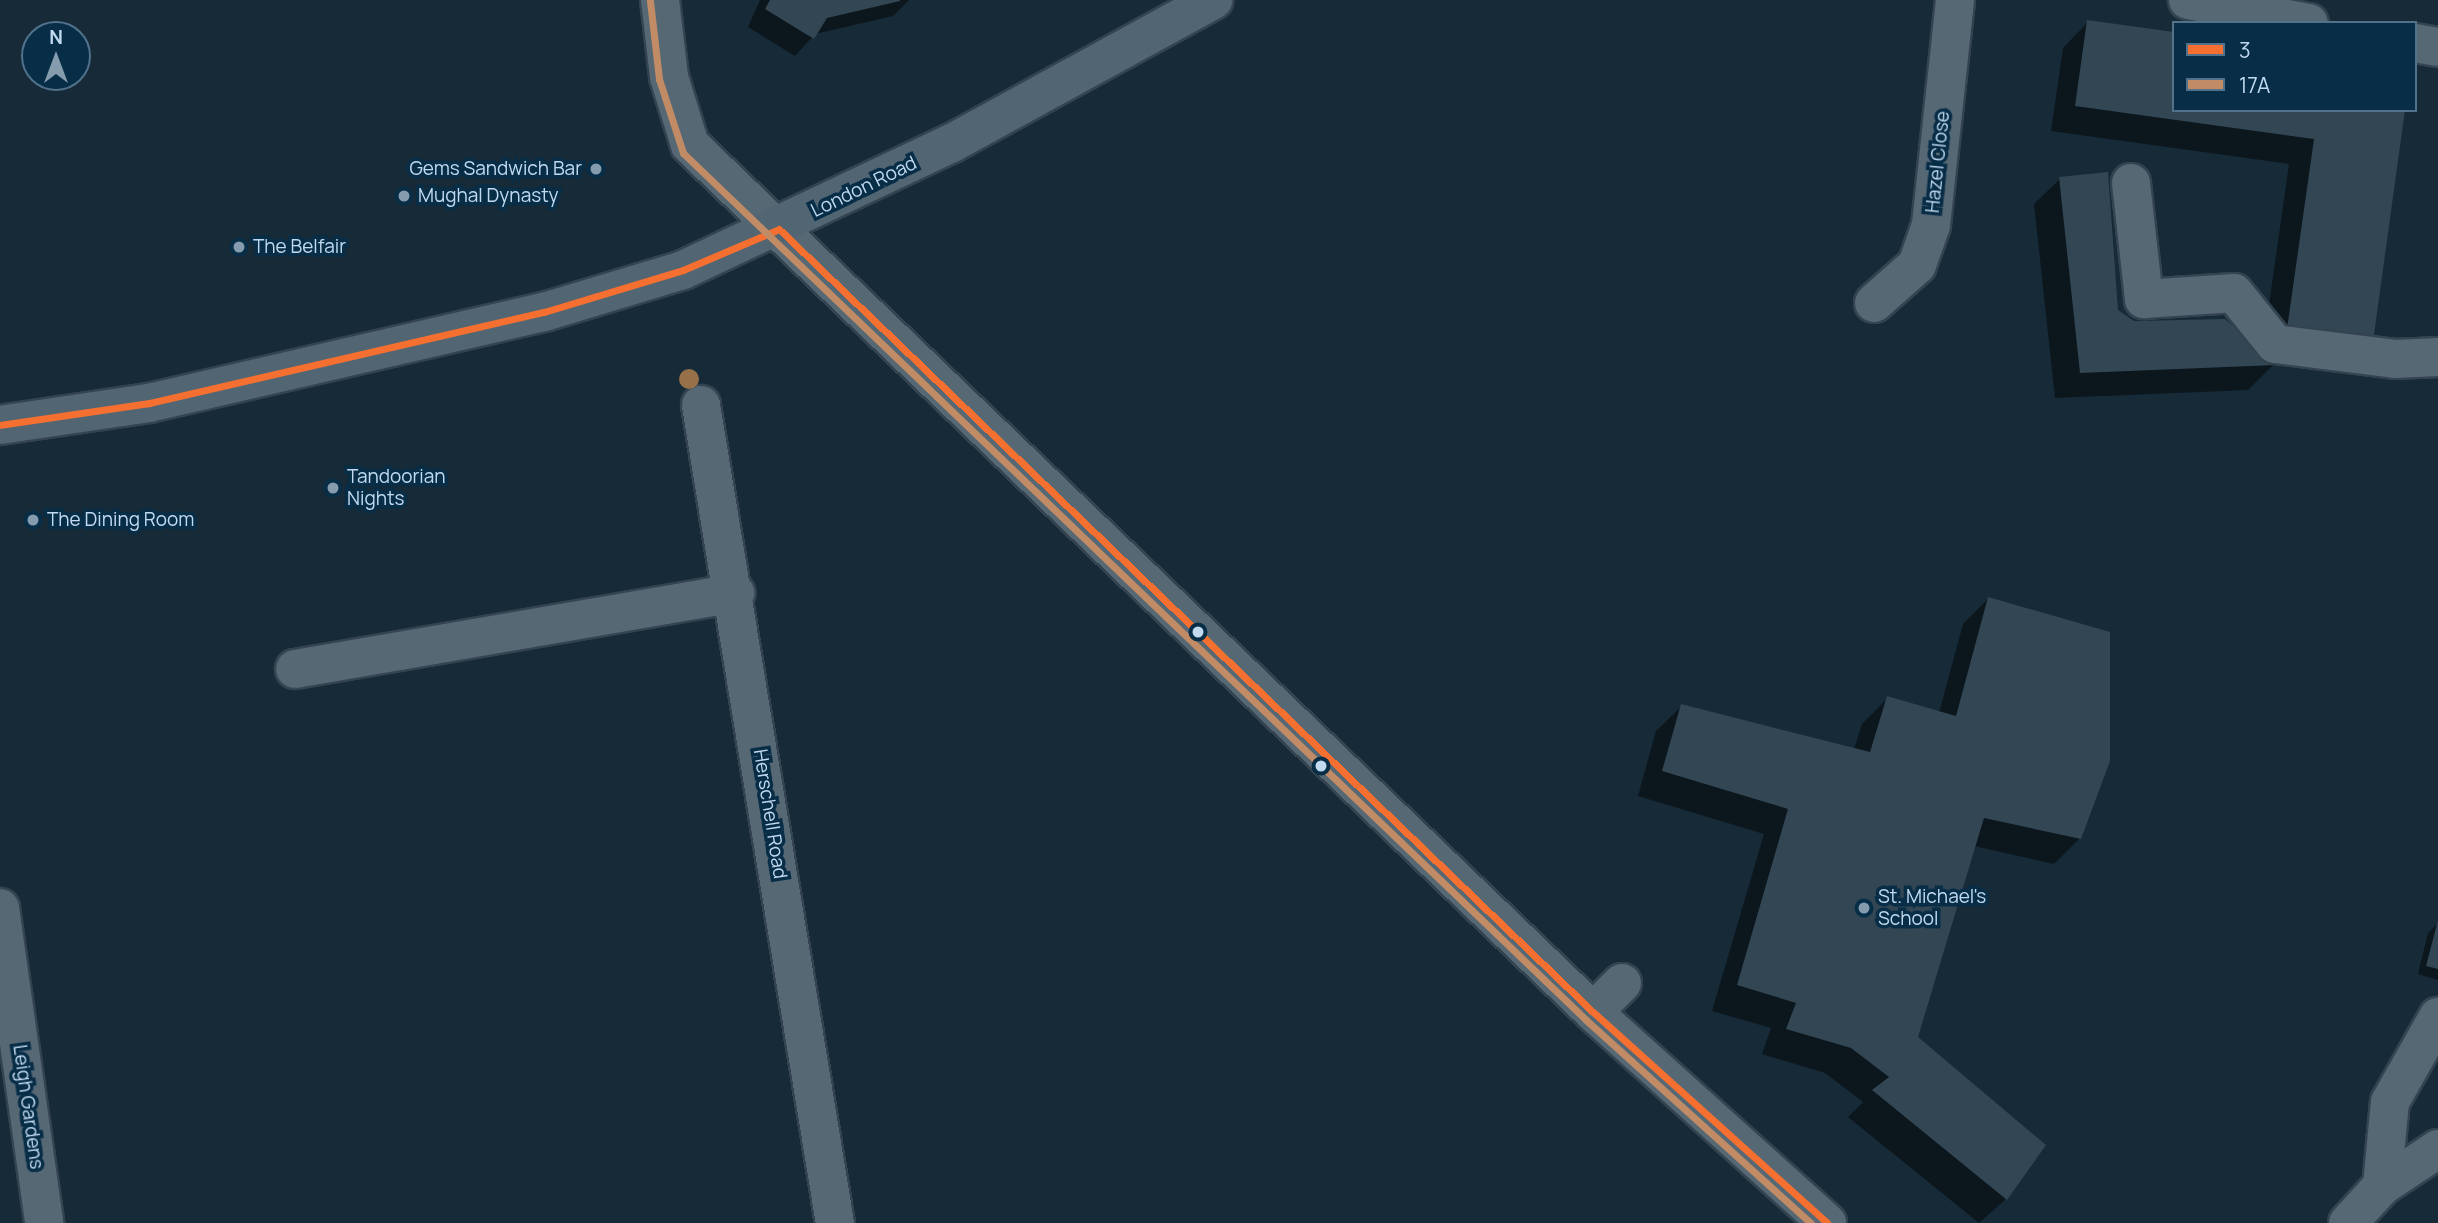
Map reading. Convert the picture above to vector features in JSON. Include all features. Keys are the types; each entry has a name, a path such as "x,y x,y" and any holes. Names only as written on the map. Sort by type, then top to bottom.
{"main road":[{"name":"London Road","path":"0,425 149,403 544,313 683,270 779,229 1213,0"}],"street":[{"path":"660,0 669,77 690,145 1593,1012 1827,1223"},
{"name":"Hazel Close","path":"1874,303 1917,265 1931,225 1955,0"},
{"path":"2188,0 2298,21"},
{"path":"2417,43 2438,47"},
{"path":"2131,183 2144,299 2234,293 2275,344 2395,359 2438,357"},
{"name":"Herschell Road","path":"701,405 735,593 835,1223"},
{"path":"295,669 735,593"},
{"name":"Leigh Gardens","path":"0,908 44,1223"},
{"path":"1593,1012 1622,983"},
{"path":"2382,1186 2390,1102 2438,1017"},
{"path":"2348,1223 2382,1186 2438,1149"}],"building":[{"path":"770,0 900,1 827,18 814,39 765,9"},
{"path":"2087,20 2172,32 2172,112 2405,112 2373,342 2287,329 2314,139 2075,106"},
{"path":"2108,172 2118,310 2134,321 2225,319 2276,365 2080,373 2059,177"},
{"path":"1988,597 2110,632 2110,761 2081,839 1984,818 1918,1037 2046,1145 2007,1200 1872,1090 1889,1077 1851,1048 1786,1029 1796,1003 1737,985 1788,809 1662,771 1681,704 1870,752 1887,696 1956,716"},
{"path":"2438,920 2438,969 2426,966"}],"transit line":[{"name":"17A","path":"650,1 659,79 683,153 1586,1020 1811,1223"},
{"name":"3","path":"779,229 1593,1012 1827,1223"},
{"name":"3","path":"0,425 149,403 544,312 683,270 779,229"}],"place":[{"name":"Gems Sandwich Bar","path":"596,169"},
{"name":"Mughal Dynasty","path":"404,196"},
{"name":"The Belfair","path":"239,247"},
{"name":"Tandoorian Nights","path":"333,488"},
{"name":"The Dining Room","path":"33,520"},
{"name":"St. Michael's School","path":"1864,908"}]}
